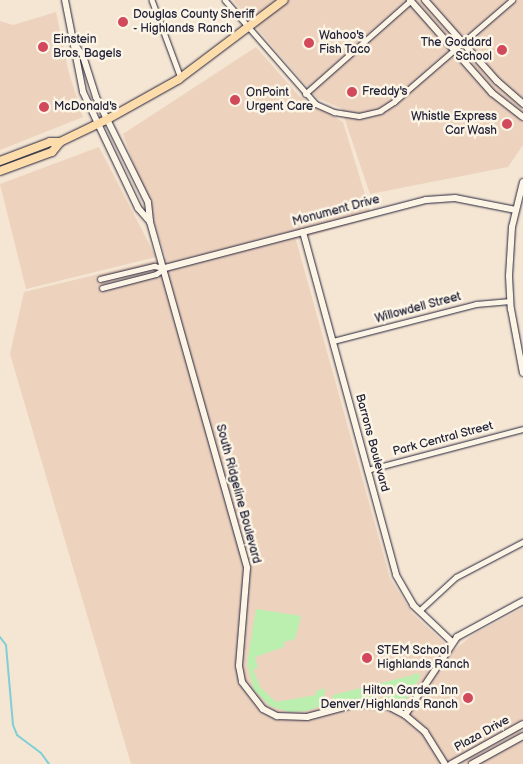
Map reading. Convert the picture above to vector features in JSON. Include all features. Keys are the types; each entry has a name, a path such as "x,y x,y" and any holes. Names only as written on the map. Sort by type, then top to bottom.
{"main road":[{"path":"0,161 50,142 60,142 97,125 181,78 249,29 284,0"},
{"path":"0,171 52,152 60,142"}],"street":[{"path":"64,0 75,45"},
{"path":"152,0 181,78"},
{"path":"225,0 316,104 334,112 359,116 372,114 394,102 512,0"},
{"path":"306,94 410,0 492,93 523,117"},
{"path":"425,0 497,81 523,104"},
{"name":"South Ridgeline Boulevard","path":"75,45 83,56 106,120 148,202 150,222 165,268 247,568 239,666 242,682 263,709 277,716 307,717 374,703 405,715 425,732 445,764"},
{"name":"South Ridgeline Boulevard","path":"75,45 74,58 83,92 138,208 150,222"},
{"path":"523,182 516,210 509,262 510,301 523,373"},
{"name":"Monument Drive","path":"102,288 156,274 165,268 434,199 467,200 516,210"},
{"name":"Barrons Boulevard","path":"303,232 398,580 419,611 452,642"},
{"name":"Monument Drive","path":"100,279 154,266 165,268"},
{"name":"Willowdell Street","path":"333,341 476,304 510,301"},
{"name":"Park Central Street","path":"367,470 523,429"},
{"path":"419,611 456,577 523,542"},
{"path":"405,715 452,642 468,629 523,601"},
{"name":"Plaza Drive","path":"451,764 523,724"},
{"name":"Plaza Drive","path":"472,764 523,736"}],"shaded area":[{"path":"233,0 523,0 523,145 508,167 370,194 341,108 317,98"},
{"path":"56,12 68,70 83,117 0,150 0,21 13,25"},
{"path":"256,47 299,96 343,122 372,218 296,240 390,578 412,613 453,651 474,634 523,608 523,764 131,764 10,354 24,292 166,258 123,134"},
{"path":"99,147 156,257 26,289 0,184"}],"green space":[{"path":"256,609 301,616 295,639 284,642 284,647 255,657 258,668 253,669 260,687 276,702 316,695 316,691 325,688 324,705 306,711 289,712 270,706 254,690 247,664"},
{"path":"419,673 420,678 405,701 381,696 336,703 332,699 333,695 409,676 410,680 411,675"}],"waterway":[{"path":"0,637 6,645 13,725 17,735 41,753 49,764"}],"place":[{"name":"Douglas County Sheriff - Highlands Ranch","path":"123,22"},
{"name":"Wahoo's Fish Taco","path":"309,43"},
{"name":"Einstein Bros. Bagels","path":"43,47"},
{"name":"The Goddard School","path":"502,50"},
{"name":"Freddy's","path":"352,92"},
{"name":"OnPoint Urgent Care","path":"235,100"},
{"name":"McDonald's","path":"44,107"},
{"name":"Whistle Express Car Wash","path":"507,124"},
{"name":"STEM School Highlands Ranch","path":"367,658"},
{"name":"Hilton Garden Inn Denver/Highlands Ranch","path":"468,698"}]}
